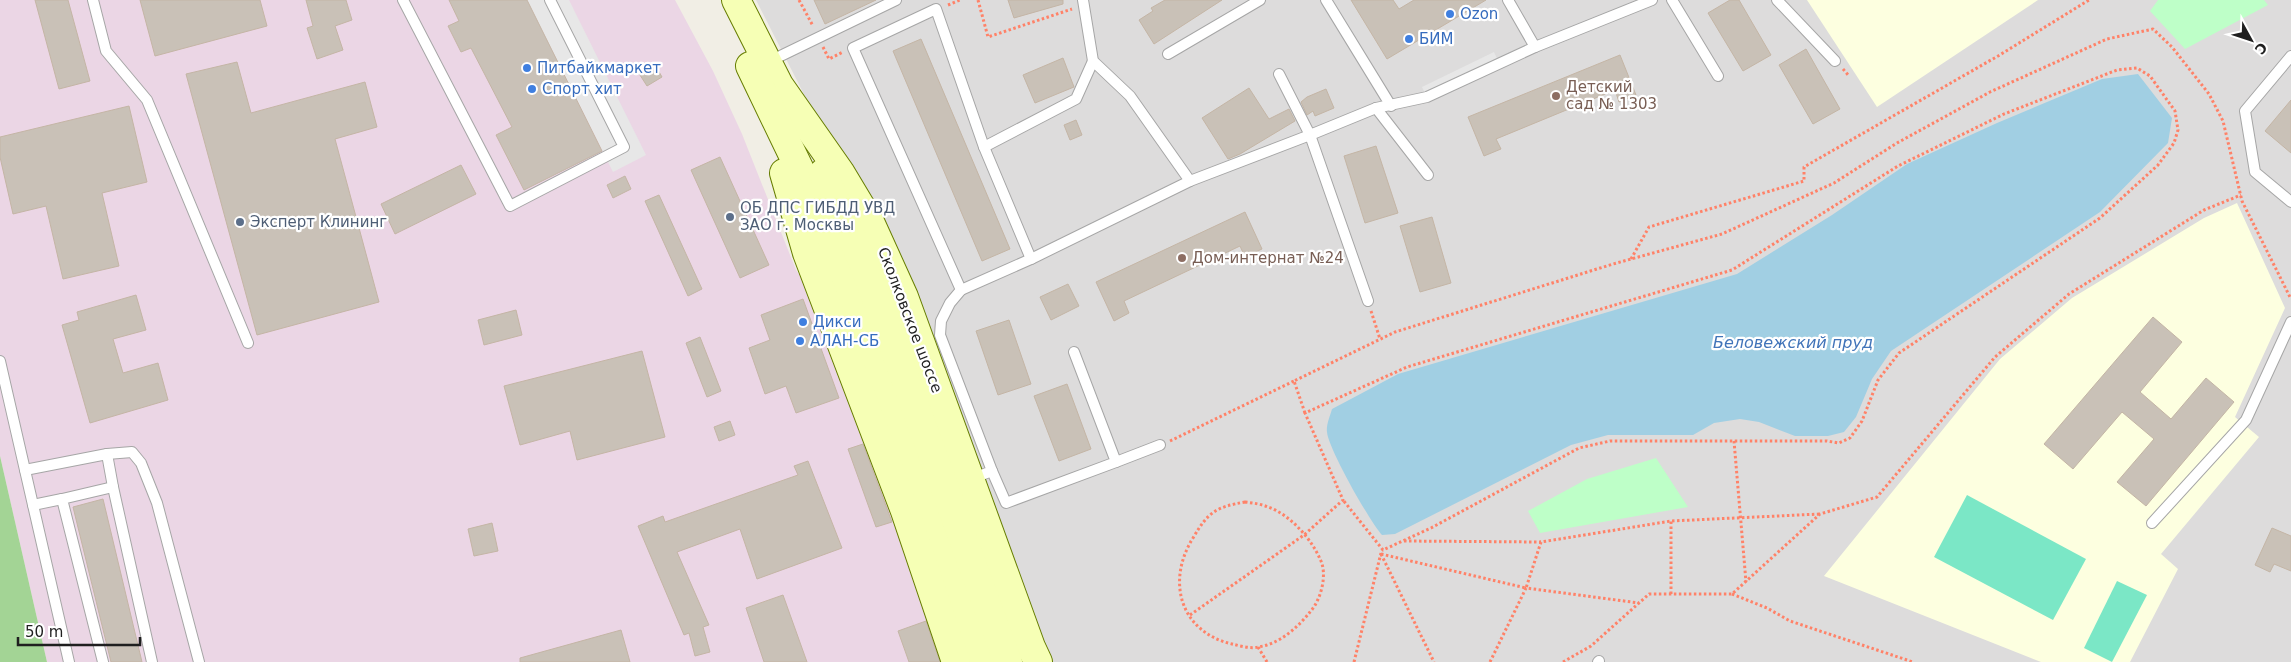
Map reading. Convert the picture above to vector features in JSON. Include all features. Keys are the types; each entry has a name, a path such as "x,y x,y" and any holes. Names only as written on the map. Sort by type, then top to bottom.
{"main road":[{"name":"Сколковское шоссе","path":"717,0 840,172 870,222 981,475 1031,647 1038,662"},
{"name":"Сколковское шоссе","path":"736,0 764,67"},
{"path":"764,67 827,182 861,258 984,662"},
{"path":"764,67 801,172 840,270 1008,662"},
{"path":"764,67 778,150 807,253 905,511 956,662"}],"lane":[{"path":"93,0 106,51 147,100 248,342"},
{"path":"403,0 510,206 624,147 550,0"},
{"path":"764,67 896,0"},
{"path":"1168,54 1260,0"},
{"path":"1326,0 1391,106"},
{"path":"1508,0 1535,47"},
{"path":"1160,445 1006,503 981,475 940,335 941,321 950,302 961,290 1031,259 1190,181 1376,108 1427,97 1535,47 1652,0"},
{"path":"1672,0 1718,76"},
{"path":"1777,0 1835,61"},
{"path":"984,146 1076,99 1094,61 1084,3"},
{"path":"961,290 853,48 936,10 984,146 1031,259"},
{"path":"2291,56 2244,111 2255,172 2291,202"},
{"path":"1094,61 1130,96 1190,181"},
{"path":"1279,74 1310,135 1368,301"},
{"path":"1376,108 1428,175"},
{"path":"2152,523 2246,420 2291,322"},
{"path":"1074,352 1116,462"},
{"path":"0,361 69,662"},
{"path":"25,470 107,454 132,452 141,463 157,503 199,662"},
{"path":"107,454 152,662"},
{"path":"33,505 113,487"},
{"path":"62,499 103,662"}],"path":[{"path":"978,0 988,37 1084,3"},
{"path":"1630,259 1649,227 1804,181 1804,167 1998,56 2089,0"},
{"path":"1160,445 1395,332 1630,259 1722,234 1834,184 1898,143 1990,92 2107,39 2153,29 2172,47 2209,94 2223,121 2241,195 2291,299"},
{"path":"1305,414 1408,368 1732,270 1898,166 2004,114 2117,70 2137,68 2150,76 2175,111 2178,130 2174,143 2158,165 2100,218 1899,353 1878,380 1862,421 1850,438 1839,443 1827,441 1610,441 1580,448 1431,528 1382,552 1354,662"},
{"path":"1403,541 1541,542 1671,521 1820,514 1877,497 1994,356 2069,294 2204,210 2241,195"},
{"path":"1368,301 1380,339"},
{"path":"1294,381 1305,414 1342,500 1382,552 1434,662"},
{"path":"1734,441 1746,583"},
{"path":"1190,615 1304,535 1342,500"},
{"path":"1245,502 1269,507 1291,521 1304,535 1321,560 1323,588 1313,609 1297,628 1280,639 1258,647 1218,641 1200,630 1190,615 1180,599 1179,570 1188,546 1203,521 1222,506 1245,502"},
{"path":"1732,594 1820,514"},
{"path":"1671,521 1671,594"},
{"path":"1490,662 1526,588 1541,542"},
{"path":"1382,552 1526,588 1639,603"},
{"path":"1563,662 1591,646 1648,594 1732,594 1767,608 1790,621 1913,662"},
{"path":"1258,647 1267,662"}],"shaded area":[{"path":"0,0 675,0 713,71 742,134 796,270 822,308 946,662 47,662 0,456"},
{"path":"527,0 569,0 646,155 613,172"},
{"path":"756,0 2291,0 2291,662 1045,662 816,118"},
{"path":"1807,0 2038,0 1877,107"},
{"path":"1494,52 1499,63 1427,97 1422,87"},
{"path":"2237,203 2285,308 2235,417 2259,437 2161,554 2178,569 2130,662 2041,662 1824,576 2000,359 2072,298 2204,218"}],"green space":[{"path":"2158,0 2264,0 2268,5 2185,49 2150,11"},
{"path":"0,456 47,662 0,662"},
{"path":"1656,458 1688,507 1540,533 1528,511 1587,479"},
{"path":"1967,495 2086,559 2053,620 1934,557"},
{"path":"2117,581 2147,595 2112,662 2084,648"}],"water":[{"name":"Беловежский пруд","path":"2138,74 2172,118 2168,143 2100,212 1891,351 1872,379 1856,417 1844,432 1828,436 1795,436 1759,422 1740,419 1714,423 1693,435 1608,435 1571,445 1395,534 1382,535 1360,501 1334,453 1327,432 1328,420 1332,409 1398,374 1737,274 1832,215 1907,164 1997,123 2102,79"}],"building":[{"path":"35,0 68,0 90,81 59,89"},
{"path":"140,0 260,0 267,26 155,56"},
{"path":"306,0 346,0 352,20 335,26 343,50 317,59 307,28 313,26"},
{"name":"Спорт хит","path":"449,0 527,0 602,151 524,190 496,135 512,127 471,48 461,52 448,26 459,21"},
{"path":"814,0 876,0 825,24"},
{"path":"1008,0 1063,0 1063,4 1014,18"},
{"path":"1165,0 1222,0 1154,44 1139,20 1153,11 1151,8"},
{"path":"1351,0 1393,0 1399,9 1414,0 1486,0 1387,59"},
{"path":"1730,0 1739,0 1771,55 1743,71 1708,13"},
{"path":"921,39 1010,249 982,261 893,51"},
{"path":"1806,49 1840,109 1813,124 1779,65"},
{"path":"1620,55 1636,95 1619,102 1615,90 1496,139 1501,149 1484,156 1468,117"},
{"path":"1063,58 1074,87 1035,103 1023,75"},
{"path":"237,62 251,113 365,82 377,127 335,139 379,302 257,335 186,74"},
{"path":"654,63 662,77 647,86 638,72"},
{"path":"1249,88 1269,119 1289,109 1295,121 1240,154 1228,159 1202,118"},
{"path":"1326,89 1334,108 1315,116 1313,111 1307,115 1301,102 1307,97"},
{"path":"2291,100 2291,153 2265,131"},
{"path":"129,106 147,182 102,193 119,266 63,279 46,206 13,214 0,157 0,137"},
{"path":"1076,120 1082,135 1070,140 1064,125"},
{"path":"1376,146 1398,213 1365,223 1344,156"},
{"name":"ОБ ДПС ГИБДД УВД ЗАО г. Москвы","path":"720,157 769,265 740,278 691,170"},
{"path":"461,165 476,194 395,234 381,204"},
{"path":"625,176 631,189 613,198 607,185"},
{"path":"659,195 702,289 688,296 645,201"},
{"path":"1245,212 1262,249 1245,257 1240,246 1124,301 1129,313 1114,321 1096,282"},
{"path":"1432,217 1451,283 1420,292 1400,226"},
{"path":"1068,284 1079,306 1051,320 1040,297"},
{"path":"136,295 146,330 113,339 123,373 158,363 168,400 90,423 62,325 79,320 77,312"},
{"path":"803,299 839,398 796,413 786,386 765,394 749,348 770,340 761,315"},
{"path":"516,310 522,335 484,345 478,320"},
{"path":"2153,317 2182,342 2140,392 2171,419 2206,378 2234,402 2146,506 2117,482 2154,439 2122,412 2073,469 2044,444"},
{"path":"1009,320 1031,384 998,395 976,331"},
{"path":"700,337 721,391 707,397 686,343"},
{"path":"642,351 665,437 577,460 570,431 520,445 504,386"},
{"path":"1067,384 1091,449 1059,461 1034,396"},
{"path":"730,421 735,435 719,441 714,427"},
{"path":"863,444 892,522 876,527 848,449"},
{"path":"808,461 842,548 757,579 740,529 677,552 709,625 703,627 710,652 695,656 689,633 684,635 638,526 663,516 665,522 798,475 794,466"},
{"path":"103,499 142,662 111,662 73,507"},
{"path":"492,523 498,551 474,556 468,529"},
{"path":"2272,528 2291,536 2291,571 2274,564 2270,572 2255,565"},
{"path":"783,595 807,662 764,662 746,608"},
{"path":"926,621 940,662 909,662 898,631"},
{"path":"621,630 630,662 520,662 520,658"}],"place":[{"name":"Ozon","path":"1450,14"},
{"name":"БИМ","path":"1409,39"},
{"name":"Питбайкмаркет","path":"527,68"},
{"name":"Спорт хит","path":"532,89"},
{"name":"Детский сад № 1303","path":"1556,96"},
{"name":"ОБ ДПС ГИБДД УВД ЗАО г. Москвы","path":"730,217"},
{"name":"Эксперт Клининг","path":"240,222"},
{"name":"Дом-интернат №24","path":"1182,258"},
{"name":"Дикси","path":"803,322"},
{"name":"АЛАН-СБ","path":"800,341"}]}
